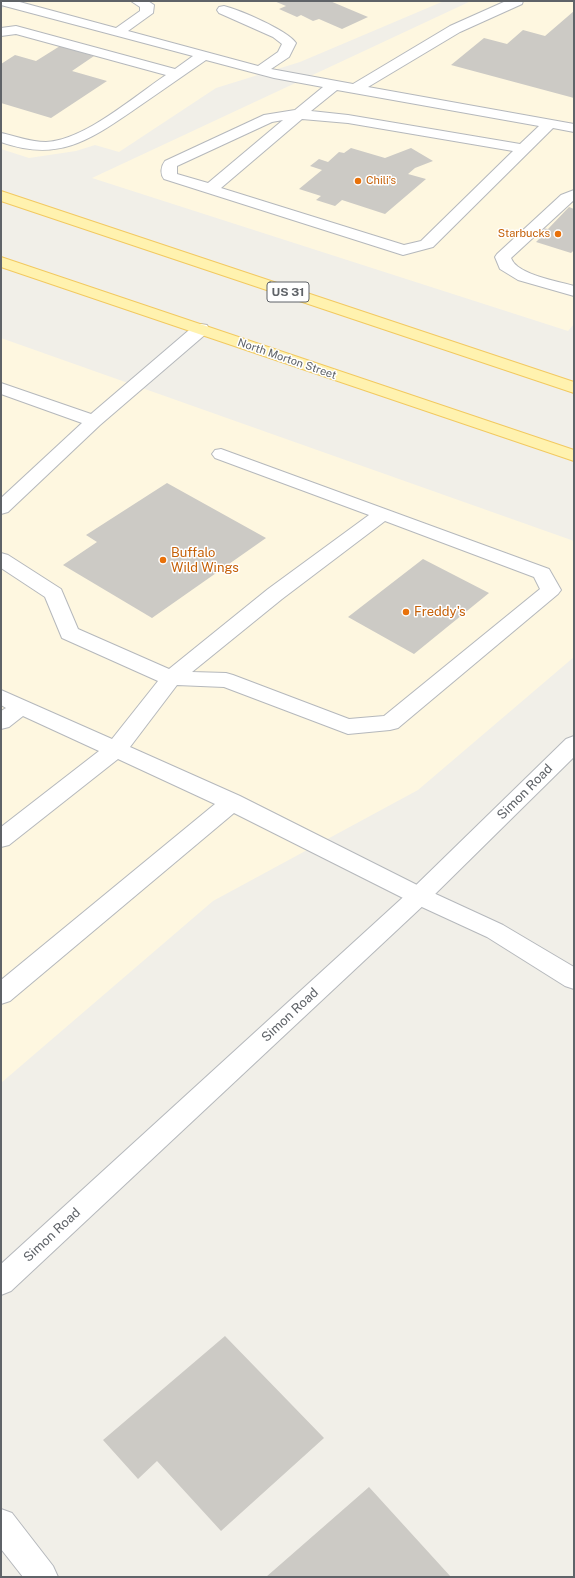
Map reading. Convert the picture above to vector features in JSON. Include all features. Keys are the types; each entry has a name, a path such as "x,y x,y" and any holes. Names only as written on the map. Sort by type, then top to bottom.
{"main road":[{"name":"US 31","path":"1,196 574,388"},
{"name":"North Morton Street","path":"1,262 574,456"}],"street":[{"path":"118,32 146,13 147,5 137,1"},
{"path":"354,89 454,29 517,1"},
{"path":"1,2 261,70 333,86 574,128"},
{"path":"224,10 278,34 289,43 284,54 261,70"},
{"path":"1,32 16,30 177,74"},
{"path":"1,137 21,144 46,146 73,141 94,131 204,55"},
{"path":"210,189 333,86"},
{"path":"524,149 348,120 298,114 269,118 170,164 169,176 403,250 428,244 524,149 550,123"},
{"path":"574,195 566,198 503,257 506,266 524,278 574,290"},
{"path":"1,508 94,421 201,329"},
{"path":"1,388 94,421"},
{"path":"1,559 54,594 70,633 118,656 171,678 226,680 348,727 390,723 551,590 542,573 221,454"},
{"path":"1,839 116,749 171,678 274,594 383,514"},
{"path":"1,697 232,802 419,896 495,931 574,979"},
{"path":"1,722 22,706"},
{"name":"Simon Road","path":"1,1282 419,896 574,744"},
{"path":"1,994 232,802"},
{"path":"1,1524 42,1577"}],"shaded area":[{"path":"15,1 444,1 300,62 216,88 119,152 95,145 76,151 29,158 1,149 1,9"},
{"path":"471,1 574,1 574,324 568,331 92,178"},
{"path":"1,338 574,541 574,657 418,790 213,901 1,1083"}],"building":[{"path":"274,1 330,1 368,17 342,29 319,19 313,21 301,15 297,17 279,9 286,6"},
{"path":"574,11 574,98 451,65 484,38 507,44 523,30 545,36"},
{"path":"60,46 94,56 72,71 107,81 51,118 1,103 1,64 15,55 36,61"},
{"path":"351,148 385,158 411,148 433,161 415,168 408,174 426,179 385,214 342,200 335,206 316,200 321,196 299,189 322,170 310,166 319,159 328,162 339,152 344,153"},
{"path":"569,207 574,209 574,250 571,253 536,242 541,237 534,235 541,228 548,229"},
{"path":"167,483 266,538 152,618 63,565 97,542 86,535"},
{"path":"423,559 489,593 414,654 348,617"},
{"path":"225,1336 324,1438 221,1531 157,1461 138,1479 103,1440"},
{"path":"369,1487 451,1577 266,1577"}],"place":[{"name":"Chili's","path":"358,181"},
{"name":"Starbucks","path":"558,234"},
{"name":"Buffalo Wild Wings","path":"163,560"},
{"name":"Freddy's","path":"406,612"}]}
